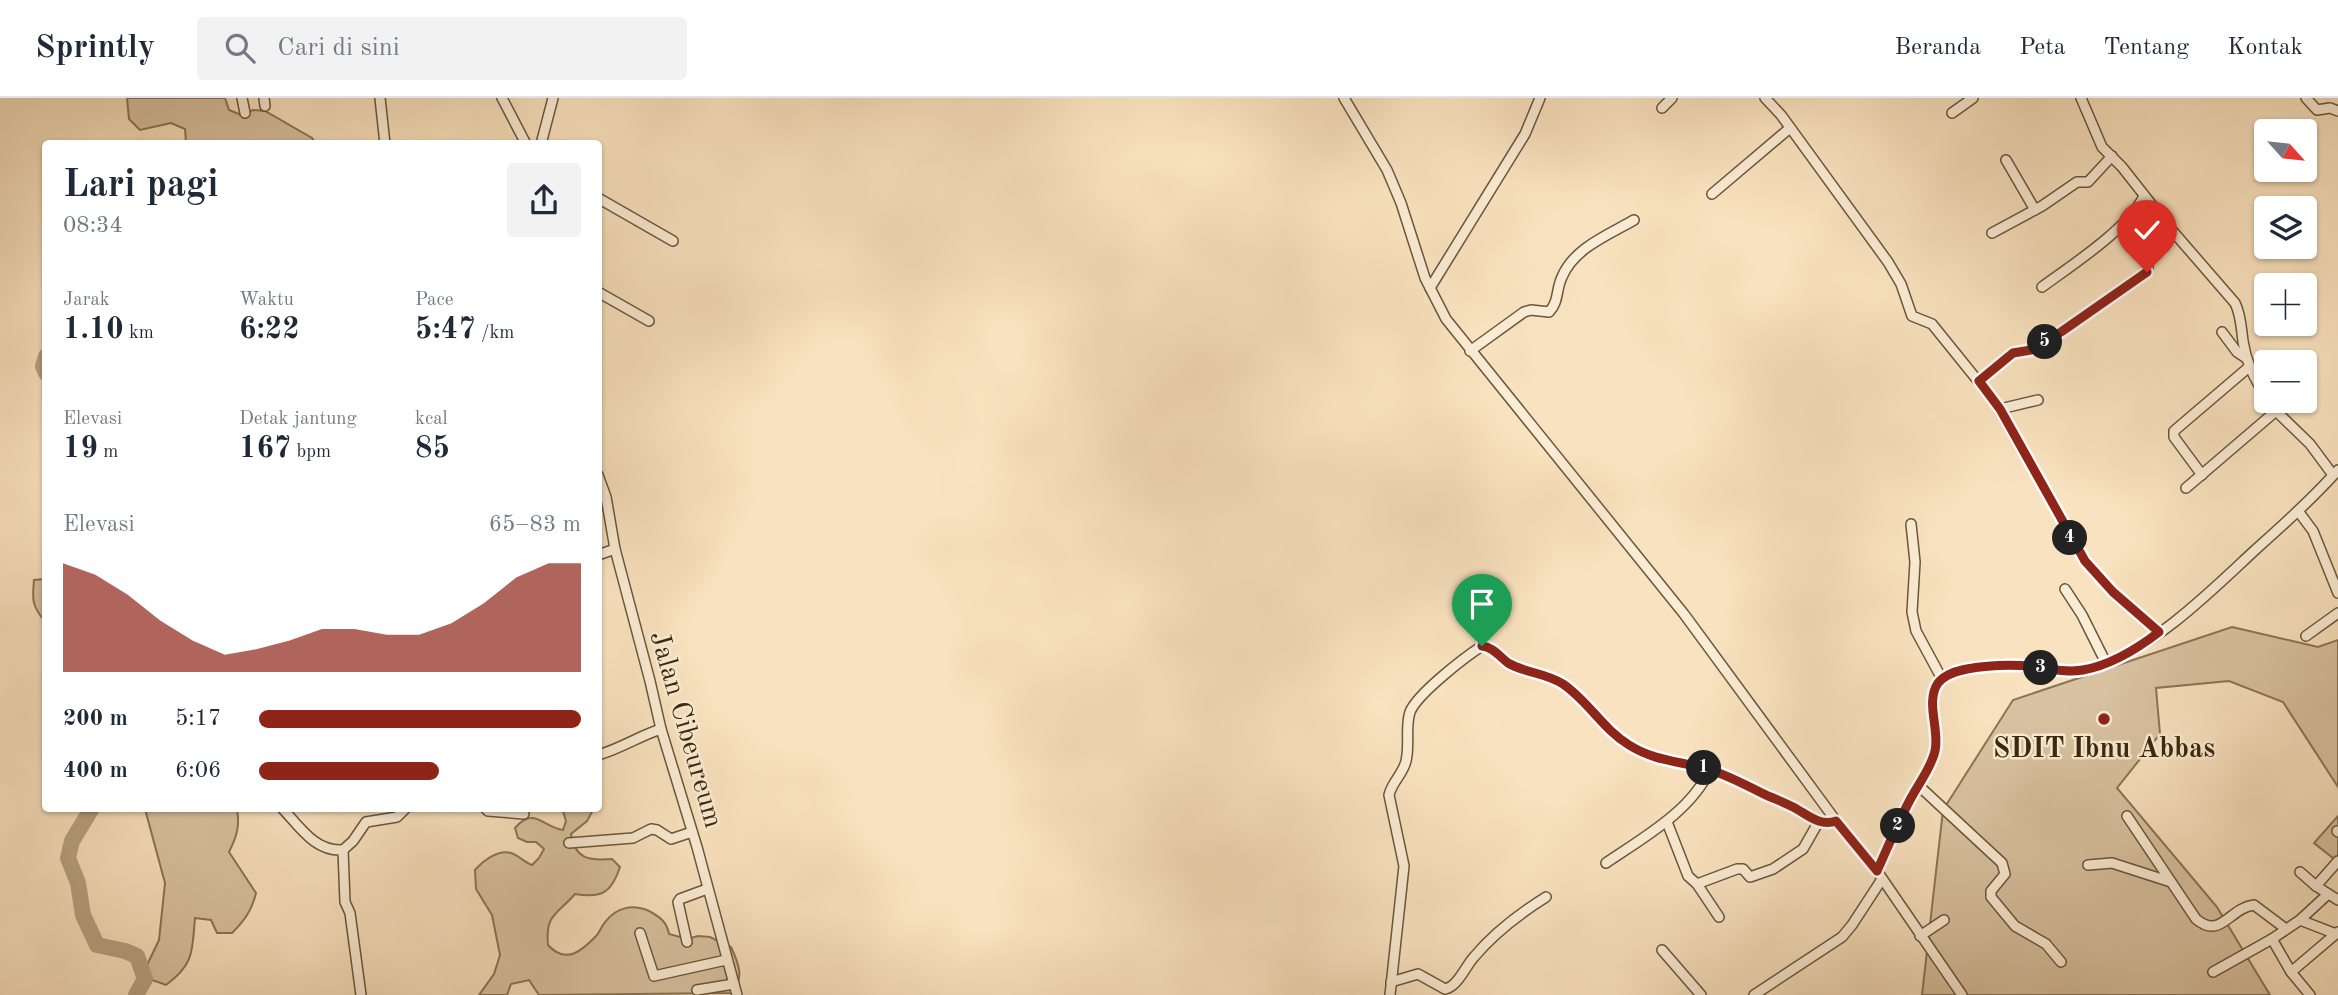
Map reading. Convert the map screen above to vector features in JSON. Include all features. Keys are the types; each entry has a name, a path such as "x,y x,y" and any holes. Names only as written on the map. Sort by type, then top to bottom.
{"street":[{"path":"242,98 245,113"},
{"path":"380,98 385,140"},
{"path":"502,98 524,140"},
{"path":"542,140 553,98"},
{"path":"1344,98 1395,187 1430,288 1446,319 1469,351 1684,614 1836,821 1880,875 1962,995"},
{"path":"1430,288 1525,134 1540,98"},
{"path":"1662,108 1672,98"},
{"path":"1765,98 1790,128 1895,273 1911,314 1932,324 2000,409 2085,561 2113,592 2159,632"},
{"path":"1952,113 1973,98"},
{"path":"2081,98 2099,142 2235,303 2240,316 2248,363"},
{"path":"2306,98 2317,110 2330,108 2338,111"},
{"path":"1712,194 1790,128"},
{"path":"1992,233 2035,210 2077,182 2088,182 2112,156"},
{"path":"2006,160 2035,210"},
{"path":"2042,288 2137,210 2144,196"},
{"path":"602,200 673,241"},
{"path":"1469,351 1524,312 1549,312 1555,306 1561,279 1571,261 1633,220"},
{"path":"1979,381 2013,353 2031,350 2061,332 2145,273 2148,269 2145,249 2170,228"},
{"path":"602,294 649,321"},
{"path":"2221,332 2254,374"},
{"path":"2202,475 2174,438 2174,431 2248,363"},
{"path":"2000,409 2038,400"},
{"path":"2186,488 2274,413"},
{"path":"1757,994 1842,937 1852,925 1880,875 1909,801 1935,752 1934,695 1942,678 1955,672 1992,665 2072,671 2106,663 2136,648 2216,587 2336,472 2278,413"},
{"name":"Jalan Cibeureum","path":"602,486 615,549 661,729 737,995"},
{"path":"2298,511 2313,531 2338,593"},
{"path":"1911,524 1915,562 1912,612 1916,631 1942,678"},
{"path":"602,554 615,549"},
{"path":"2065,589 2082,615 2106,663"},
{"path":"2306,636 2338,613"},
{"path":"1390,995 1404,866 1389,794 1407,757 1410,713 1416,703 1454,667 1479,648 1488,647 1508,663 1563,684 1583,699 1618,738 1631,747 1662,760 1710,769 1819,821 1836,821"},
{"path":"602,754 661,729"},
{"path":"1606,863 1667,822 1698,788 1710,769"},
{"path":"1919,786 2005,867 2004,878 1993,888 1991,897 2015,926 2046,944 2061,962"},
{"path":"286,812 312,841 332,851 343,850 366,822 396,818 402,812"},
{"path":"500,812 524,814"},
{"path":"2127,816 2196,919 2207,926 2217,926 2244,907 2254,905 2286,929"},
{"path":"1697,884 1737,869 1743,869 1750,877 1773,869 1803,849 1819,821"},
{"path":"1667,822 1688,876 1697,884 1720,917"},
{"path":"569,843 633,838 650,829 671,839 692,832"},
{"path":"343,850 345,902 350,913 361,995"},
{"path":"2316,886 2338,861"},
{"path":"2088,865 2122,865 2171,882"},
{"path":"2300,872 2327,895 2338,900"},
{"path":"687,942 678,902 707,889"},
{"path":"2213,972 2272,939 2300,920 2327,895"},
{"path":"1391,982 1418,974 1445,989 1452,986 1474,957 1503,927 1546,897"},
{"path":"1920,936 1944,920"},
{"path":"2300,920 2337,933"},
{"path":"640,933 650,977 726,960"},
{"path":"2291,972 2337,933"},
{"path":"2272,939 2291,972 2310,995"},
{"path":"1662,950 1701,995"},
{"path":"697,990 734,984"}],"shaded area":[{"path":"127,98 225,98 229,110 241,115 253,110 265,111 313,140 186,140 185,129 171,123 140,130 129,119"},
{"path":"42,579 42,617 35,607 34,580"},
{"path":"2232,627 2318,647 2338,640 2338,787 2283,702 2229,681 2156,688 2160,734 2117,788 2217,907 2270,995 1922,995 1943,810 2013,700"},
{"path":"146,812 237,812 237,831 229,852 256,893 252,905 232,933 217,933 211,920 195,918 192,948 187,963 166,985 152,980 147,965 159,940 165,883"},
{"path":"563,812 592,812 587,821 571,834 576,849 590,859 612,859 620,867 613,883 604,892 592,895 575,894 558,911 548,927 548,945 561,954 574,954 597,935 610,916 626,908 643,909 662,920 669,934 687,939 710,937 731,947 738,965 739,977 731,993 539,995 529,980 511,984 507,995 479,995 494,974 500,955 492,915 476,889 475,870 491,857 506,852 532,865 544,849 536,842 518,838 515,828 533,818 563,830 566,821"},
{"path":"2338,816 2338,862 2314,843"}],"waterway":[{"path":"90,812 72,841 68,858 78,883 83,915 97,945 137,956 145,979 136,995"}],"place":[{"name":"SDIT Ibnu Abbas","path":"2104,719"}],"route":[{"path":"1482,646 1488,647 1508,663 1563,684 1583,699 1618,738 1631,747 1662,760 1710,769 1794,807 1812,819 1827,823 1836,821 1877,871 1909,801 1933,759 1936,745 1933,702 1935,689 1942,678 1955,672 1992,665 2061,671 2082,670 2114,660 2143,645 2159,632 2113,592 2085,561 2000,409 1979,381 2005,358 2013,353 2031,350 2061,332 2147,272"}]}
